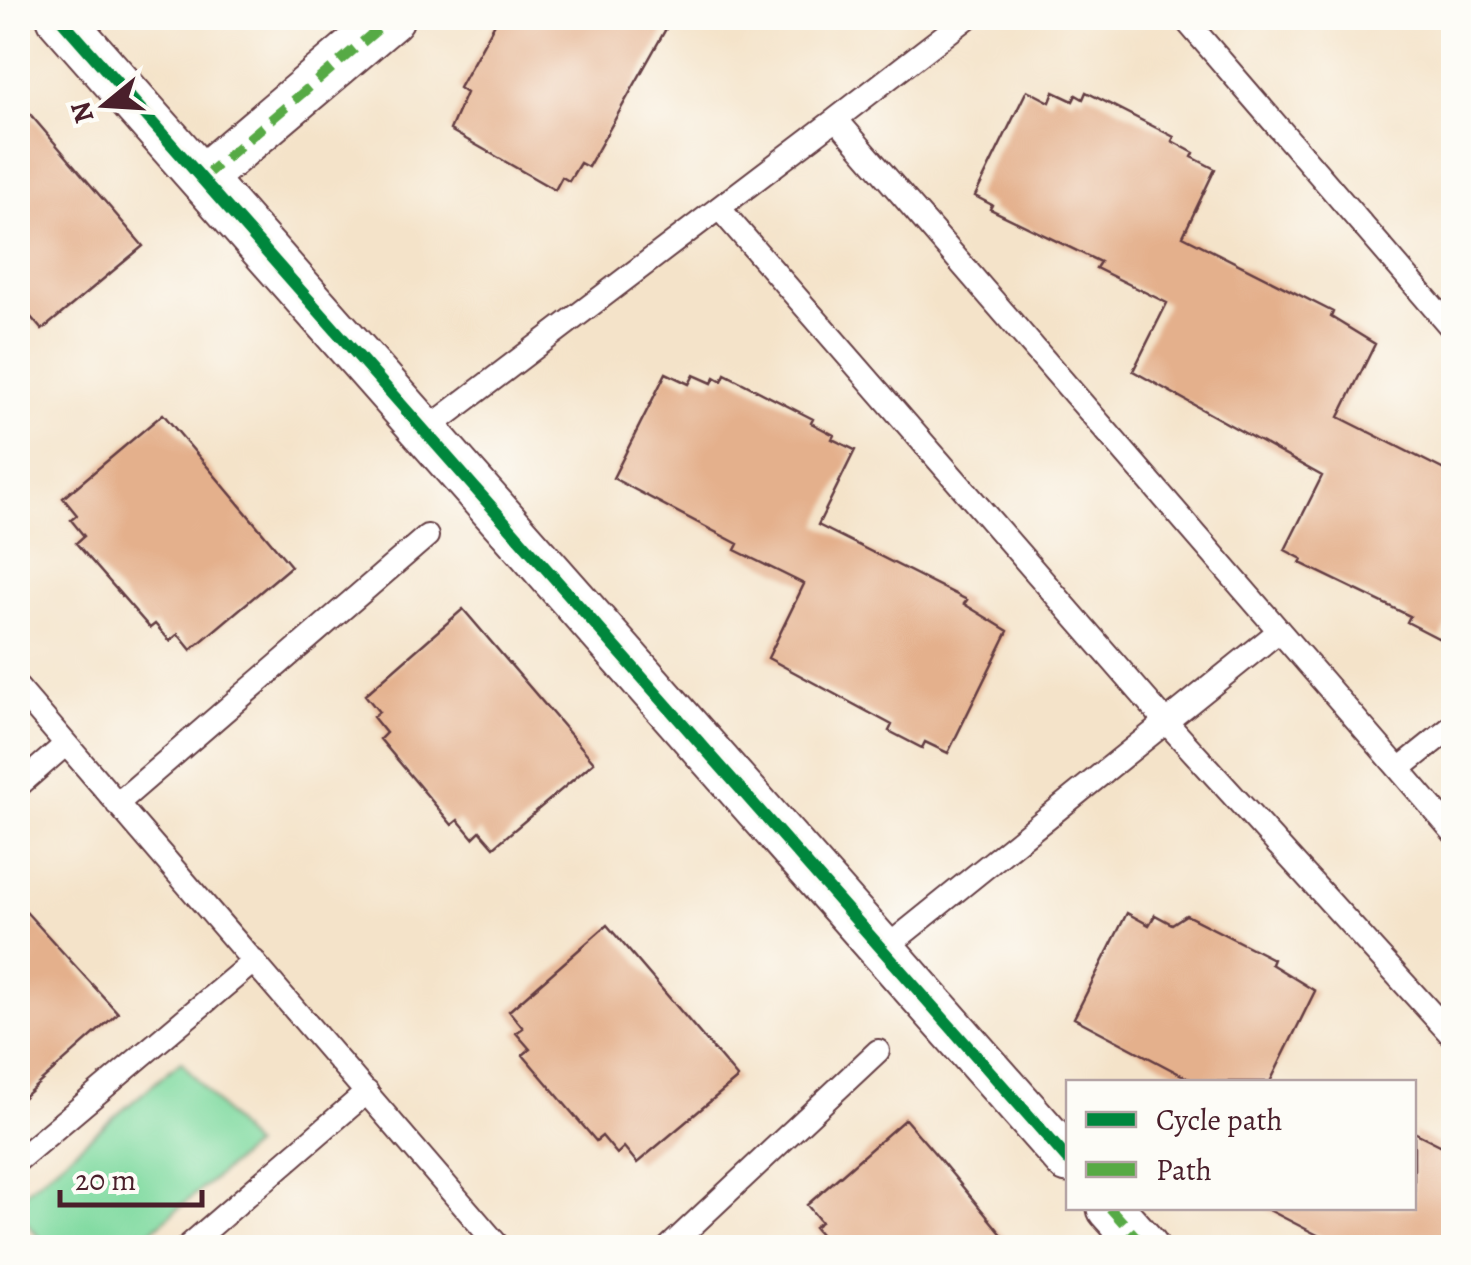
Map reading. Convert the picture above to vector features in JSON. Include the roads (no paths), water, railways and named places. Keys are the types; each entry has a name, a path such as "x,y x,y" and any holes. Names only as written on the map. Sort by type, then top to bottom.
{"street":[{"path":"60,18 1066,1158"},
{"path":"202,178 391,18"},
{"path":"1112,1210 1146,1248"}],"lane":[{"path":"425,431 967,18"},
{"path":"1184,18 1454,331"},
{"path":"836,119 1454,833"},
{"path":"719,208 1166,722 1454,1038"},
{"path":"118,804 427,536"},
{"path":"884,950 1279,631"},
{"path":"18,688 500,1248"},
{"path":"1399,770 1454,725"},
{"path":"18,786 66,744"},
{"path":"18,1160 254,961"},
{"path":"668,1248 878,1051"},
{"path":"186,1248 366,1092"}]}
